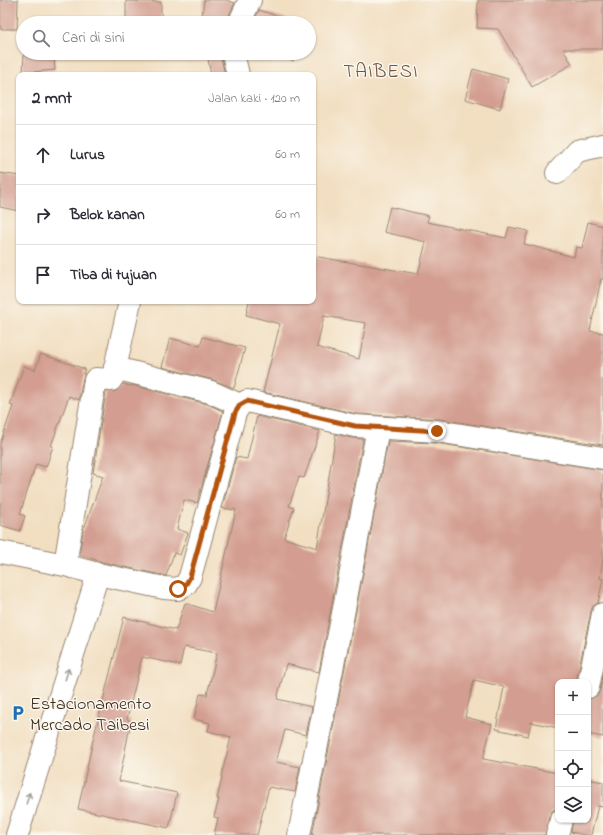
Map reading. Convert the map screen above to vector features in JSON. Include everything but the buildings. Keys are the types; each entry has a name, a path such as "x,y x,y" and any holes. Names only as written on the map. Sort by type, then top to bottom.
{"street":[{"path":"242,16 250,0"},
{"path":"235,60 237,72"},
{"path":"557,173 577,151 603,145"},
{"path":"65,565 94,380 96,378 111,380 113,376 129,304"},
{"path":"115,368 204,390 240,405"},
{"path":"0,552 65,565 98,574 164,588 178,589 186,584 190,577 235,413 240,405 247,401 355,426 437,431 603,458"},
{"path":"299,835 378,428"},
{"path":"17,835 98,574"},
{"path":"590,679 603,614"},
{"path":"557,835 560,823"}],"place":[{"name":"Estacionamento Mercado Taibesi","path":"18,713"}],"district":[{"name":"TAIBESI","path":"381,70"}],"route":[{"path":"178,589 186,584 190,577 235,413 240,405 247,401 355,426 437,431"}]}
